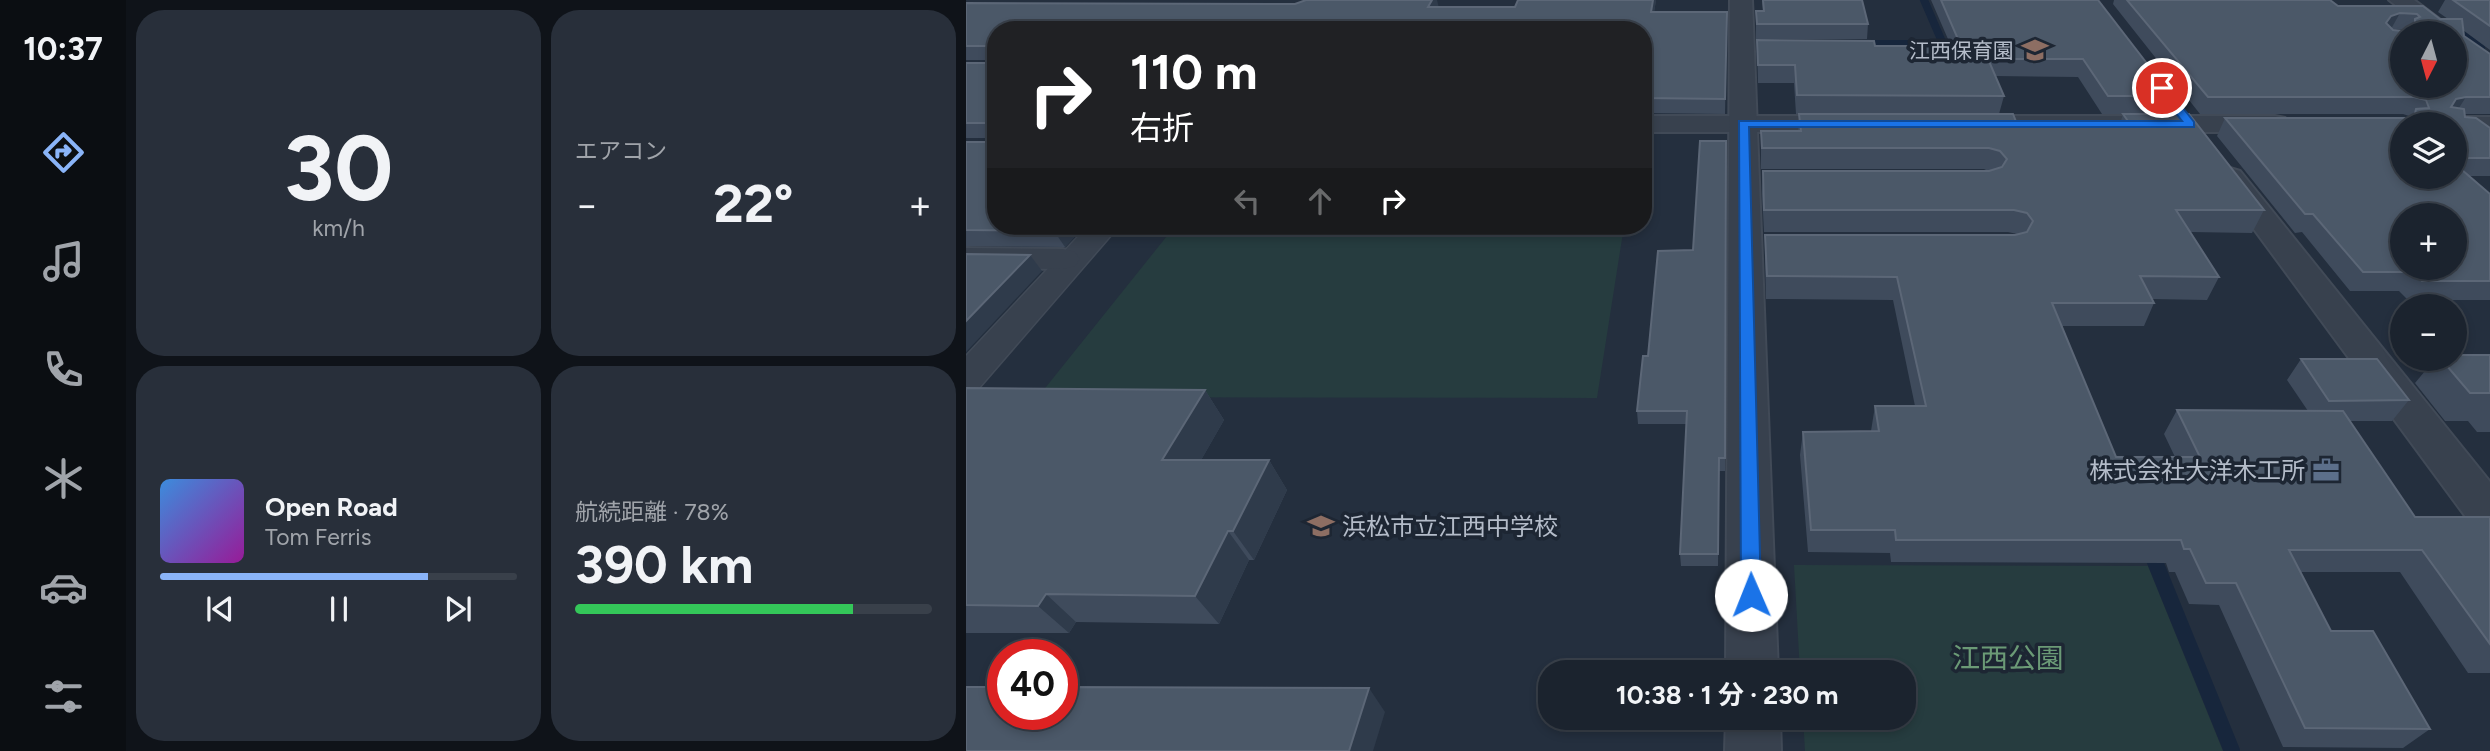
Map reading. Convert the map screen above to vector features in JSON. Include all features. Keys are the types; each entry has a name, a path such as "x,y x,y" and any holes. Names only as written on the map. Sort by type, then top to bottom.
{"street":[{"path":"1741,0 1756,49 1743,124 1761,181 1763,245 1752,660"},
{"path":"2400,0 2430,21"},
{"path":"2166,94 2490,515"},
{"path":"1652,124 1872,124"},
{"path":"1941,124 2296,124"},
{"path":"2467,125 2490,125"},
{"path":"966,379 1069,259 1094,235"},
{"path":"966,258 1069,259"},
{"path":"1753,730 1753,751"}],"green space":[{"path":"1168,235 1623,235 1597,398 1038,397"},
{"name":"江西公園","path":"1794,565 2148,566 2223,751 1805,751 1804,730 1916,730 1916,660 1799,660"}],"building":[{"path":"1306,0 1432,0 1428,7 1515,7 1518,0 1653,0 1651,12 1727,12 1725,99 1652,98 1652,21 987,21 987,46 966,46 966,3 1295,4"},
{"path":"1763,0 1862,0 1868,24 1757,24 1756,11 1764,11"},
{"path":"1941,0 2098,0 2172,96 2108,96 2083,59 1988,59 2004,96 1797,95 1795,65 1758,65 1757,40 1874,41 1875,46 1961,46"},
{"path":"2127,0 2330,0 2338,6 2423,6 2440,19 2462,19 2415,21 2420,17 2417,14 2400,13 2391,16 2386,23 2390,27 2390,97 2208,97"},
{"path":"2453,0 2490,0 2490,26"},
{"path":"2468,39 2490,54 2490,97 2468,97"},
{"path":"966,63 987,63 987,123 966,123"},
{"path":"2418,98 2461,98 2456,99 2451,107 2464,109 2464,112 2415,112 2416,109 2429,108 2426,100"},
{"path":"1799,114 2013,114 2017,124 2130,124 2123,114 2189,114 2264,210 2176,210 2219,277 2140,276 2154,303 2052,303 2116,457 2200,457 2177,410 2343,411 2415,517 2490,517 2490,644 2422,550 2289,550 2331,631 2373,631 2430,729 2305,728 2236,583 2206,583 2190,549 2184,549 2181,540 1896,540 1895,530 1811,530 1803,432 1879,431 1875,406 1926,406 1897,277 1767,276 1765,235 2015,235 2027,232 2033,221 2027,213 2014,210 1764,210 1763,171 1989,171 2002,167 2007,159 2000,151 1989,148 1762,148 1761,131 1801,131"},
{"path":"2467,117 2476,118 2490,128 2490,158 2467,158"},
{"path":"2225,118 2390,118 2390,189 2467,189 2467,174 2490,194 2490,281 2421,280 2467,280 2467,203 2390,203 2390,272 2363,272 2313,214 2305,214"},
{"path":"1700,141 1726,141 1725,458 1719,458 1718,554 1680,554 1687,411 1637,411 1643,356 1648,356 1658,251 1693,250"},
{"path":"966,142 987,142 987,230 966,230"},
{"path":"966,254 1030,255 966,321"},
{"path":"2467,355 2490,355 2490,393 2470,393 2451,371 2467,371"},
{"path":"2301,359 2377,359 2409,400 2329,401"},
{"path":"966,388 1205,390 1162,460 1269,460 1233,531 1228,531 1195,596 1046,594 1038,606 966,605"},
{"path":"966,687 987,687 987,730 1078,730 1078,687 1369,688 1349,751 966,751"}],"waterway":[{"path":"1924,0 1943,44"},
{"path":"2468,39 2481,48"},
{"path":"1861,44 1943,44"},
{"path":"1943,44 1946,51"},
{"path":"2149,547 2232,751"}],"place":[{"name":"江西保育園","path":"2035,50"},
{"name":"株式会社大洋木工所","path":"2326,470"},
{"name":"浜松市立江西中学校","path":"1321,526"}],"route":[{"path":"1751,595 1743,124 2190,124 2162,88"}]}
